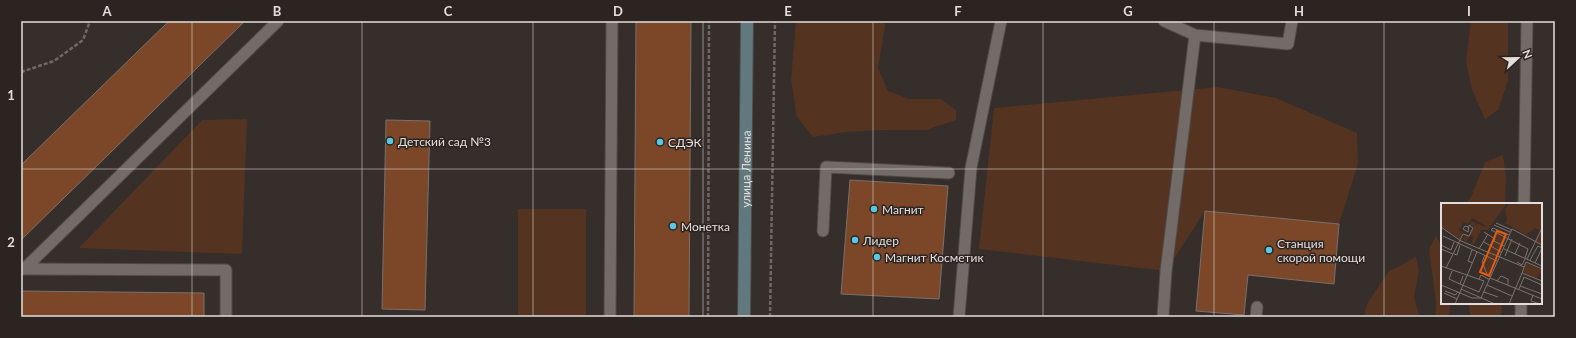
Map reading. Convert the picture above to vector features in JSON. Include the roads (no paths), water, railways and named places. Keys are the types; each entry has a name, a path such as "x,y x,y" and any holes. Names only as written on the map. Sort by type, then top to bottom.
{"main road":[{"name":"улица Ленина","path":"744,317 747,21"}],"lane":[{"path":"23,269 278,21"},
{"path":"610,317 612,21"},
{"path":"959,317 971,168 1000,21"},
{"path":"1164,21 1195,35 1288,44 1292,21"},
{"path":"1524,203 1527,21"},
{"path":"1162,317 1166,271 1195,35"},
{"path":"823,231 826,167 949,173"},
{"path":"23,269 226,270 226,317"},
{"path":"1521,304 1521,317"}],"place":[{"name":"Детский сад №3","path":"390,141"},
{"name":"СДЭК","path":"660,142"},
{"name":"Магнит","path":"874,209"},
{"name":"Монетка","path":"673,226"},
{"name":"Лидер","path":"855,240"},
{"name":"Станция скорой помощи","path":"1269,250"},
{"name":"Магнит Косметик","path":"877,257"}]}
